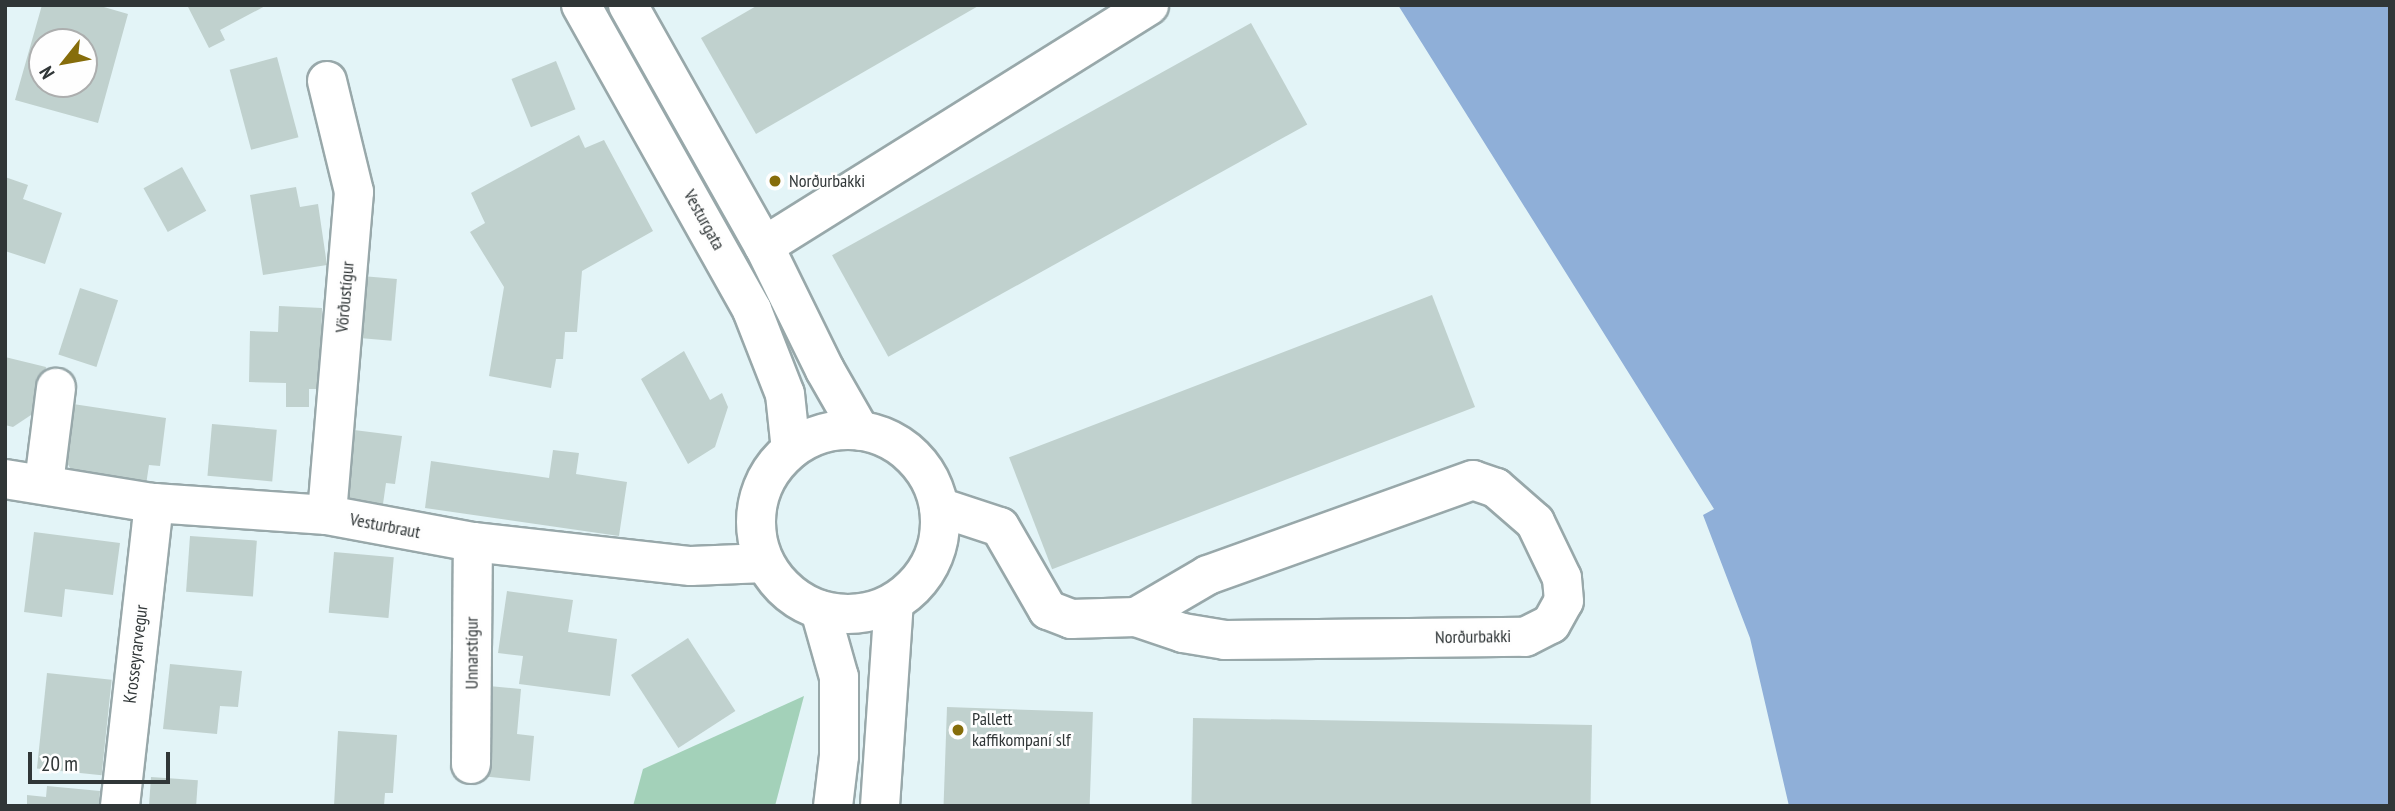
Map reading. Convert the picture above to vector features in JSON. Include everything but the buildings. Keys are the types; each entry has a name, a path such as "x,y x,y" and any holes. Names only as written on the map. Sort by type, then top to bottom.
{"street":[{"name":"Vesturgata","path":"581,5 752,310 785,394 791,450"},
{"path":"628,5 764,246 860,431"},
{"path":"764,246 1149,5"},
{"name":"Vörðustígur","path":"327,81 354,192 327,515"},
{"path":"44,483 56,388"},
{"path":"860,431 886,438 913,457 934,489 939,508 940,535 931,562 915,585 894,602 858,614 820,610 779,583 765,563 756,533 758,502 770,473 791,450 824,433 860,431"},
{"name":"Vesturbraut","path":"5,479 44,483 154,503 327,515 472,542 691,566 765,563"},
{"name":"Norðurbakki","path":"939,508 1000,527 1048,610 1071,618 1136,617 1183,633 1225,640 1525,637 1551,624 1564,601 1562,578 1535,522 1496,488 1473,480 1208,575 1136,617"},
{"name":"Krosseyrarvegur","path":"120,806 154,503"},
{"name":"Unnarstígur","path":"471,764 472,542"},
{"path":"880,806 894,602"},
{"path":"820,610 839,677 839,756 833,806"}],"green space":[{"path":"804,696 775,806 633,806 643,769"}],"water":[{"path":"1398,5 2390,5 2390,806 1789,806 1750,638 1703,515 1714,509"}],"place":[{"name":"Norðurbakki","path":"775,181"},
{"name":"Pallett kaffikompaní slf","path":"958,730"}]}
